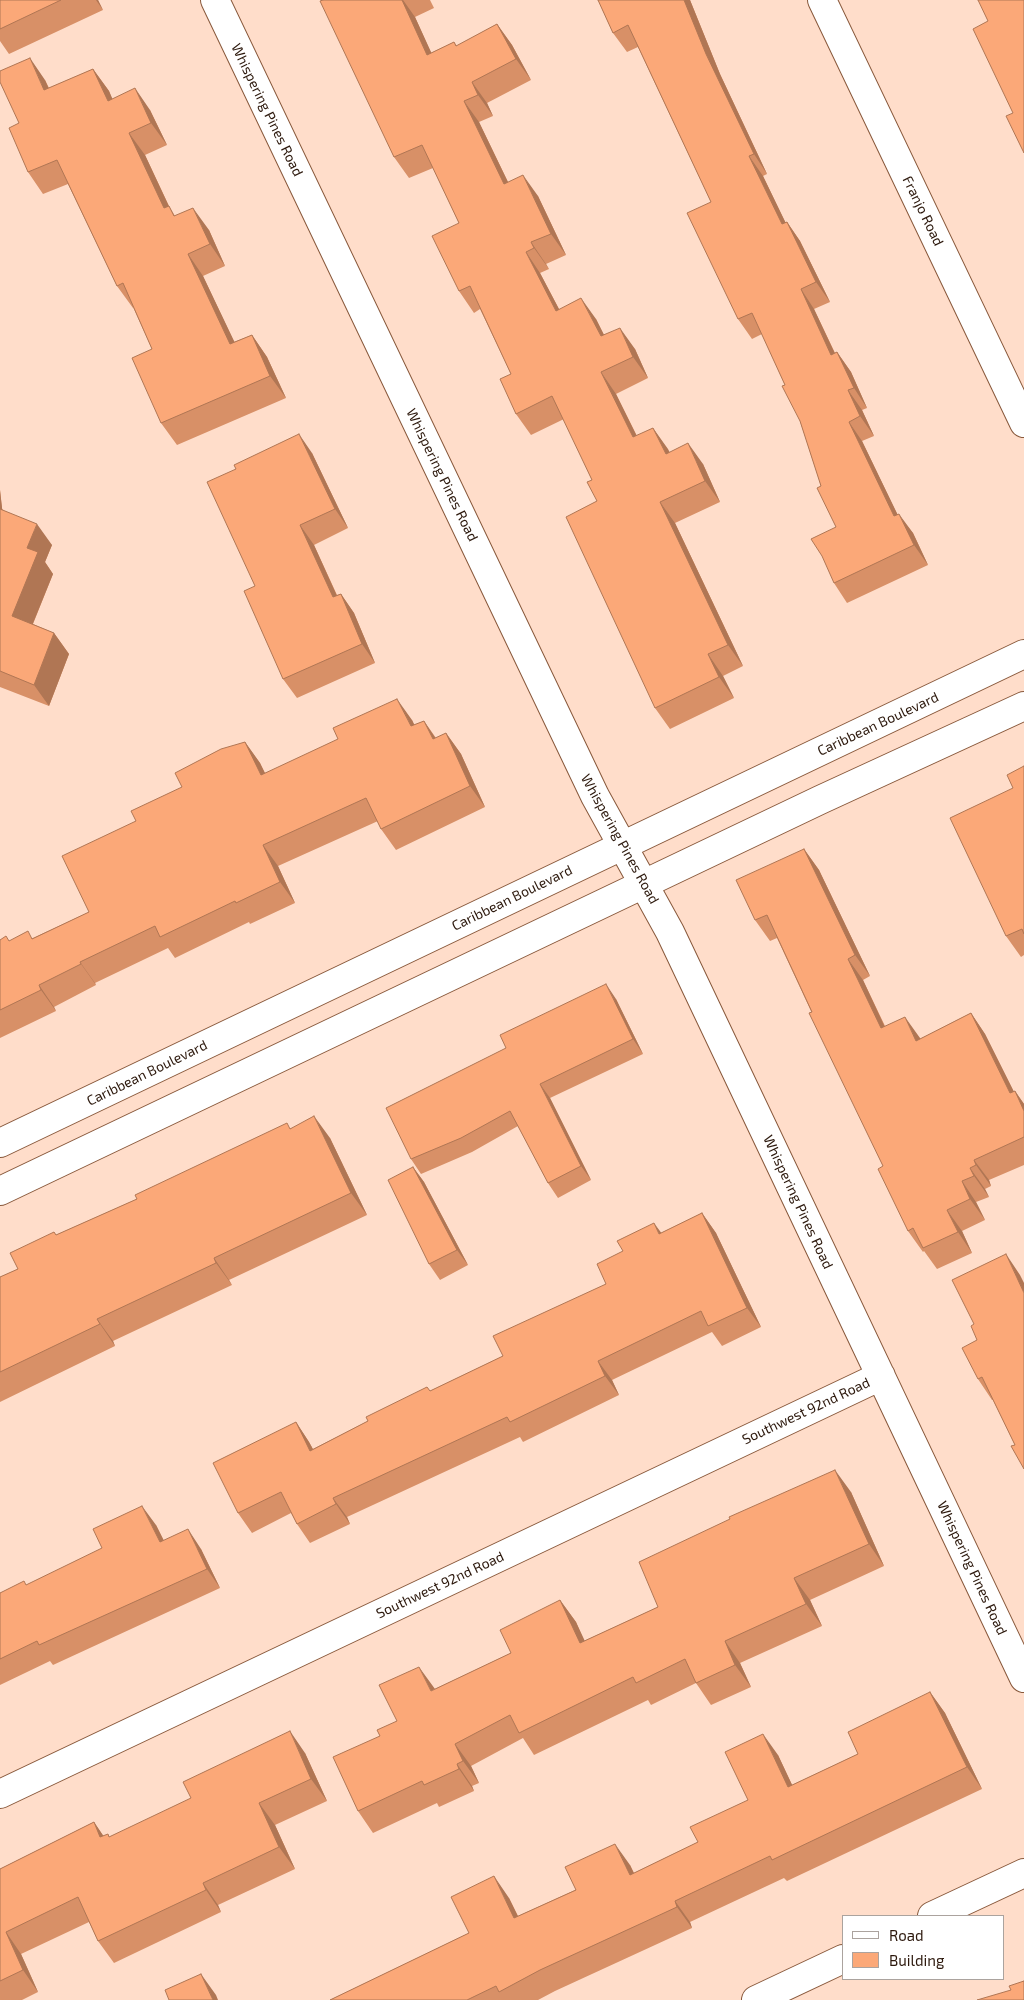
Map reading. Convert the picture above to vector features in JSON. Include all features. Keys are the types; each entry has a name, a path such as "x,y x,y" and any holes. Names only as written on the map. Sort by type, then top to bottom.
{"street":[{"name":"Whispering Pines Road","path":"215,0 595,796 670,932 1024,1678"},
{"name":"Franjo Road","path":"822,0 1024,423"},
{"name":"Caribbean Boulevard","path":"0,1143 1024,654"},
{"path":"0,1191 820,800 1024,706"},
{"name":"Southwest 92nd Road","path":"0,1794 881,1376"},
{"path":"934,1915 1024,1873"},
{"path":"756,2000 842,1959"}],"building":[{"path":"0,0 61,0 0,29"},
{"path":"402,0 427,55 454,42 456,46 497,24 516,59 472,82 478,95 464,101 504,184 523,175 551,234 531,242 534,248 526,252 556,311 581,298 601,336 620,328 633,357 601,372 633,437 653,428 666,454 688,443 705,481 660,502 728,645 708,654 719,677 655,708 566,517 597,501 587,482 592,480 552,396 516,414 500,379 511,374 470,286 459,291 432,236 459,223 422,145 394,157 320,1"},
{"path":"598,0 684,0 706,54 754,154 749,156 782,224 787,222 816,282 801,289 831,355 837,352 854,388 848,390 860,416 849,422 894,516 899,514 914,545 834,583 822,556 811,539 836,527 817,488 821,486 800,421 782,386 785,385 752,313 738,319 687,213 711,202 628,25 613,33"},
{"path":"978,0 1024,0 1024,153 1006,116 1013,113 973,29 988,21"},
{"path":"30,58 44,90 93,69 108,101 135,88 151,123 129,133 164,208 169,206 174,216 193,208 210,244 188,254 230,344 252,335 270,376 161,423 132,358 152,349 123,283 117,286 57,160 28,172 9,128 19,123 0,82 0,71"},
{"path":"299,434 335,509 300,525 333,597 341,594 362,644 283,679 244,591 255,586 207,482 236,469 234,465"},
{"path":"0,509 37,524 27,548 38,552 12,616 54,633 34,685 0,671"},
{"path":"397,699 411,726 424,721 433,739 446,733 470,786 381,829 366,798 263,845 280,882 160,937 155,926 80,962 81,964 39,985 41,990 0,1010 0,940 6,936 9,941 28,931 32,939 89,912 62,856 136,821 131,811 182,787 175,773 221,749 245,742 261,775 338,739 333,728"},
{"path":"1024,766 1024,934 1022,929 1006,936 950,818 1013,788 1007,775"},
{"path":"804,849 855,955 848,959 881,1028 905,1017 916,1041 971,1013 1010,1093 1015,1091 1024,1111 1024,1137 974,1160 976,1165 970,1168 974,1176 962,1181 970,1199 947,1210 958,1232 923,1248 913,1228 908,1231 878,1169 883,1166 809,1013 812,1012 767,915 755,920 736,880"},
{"path":"606,984 633,1039 540,1084 581,1166 548,1183 510,1111 461,1138 411,1159 386,1108 506,1048 500,1035"},
{"path":"314,1116 351,1193 214,1258 216,1263 97,1319 100,1324 0,1372 0,1277 18,1269 10,1253 54,1232 56,1235 137,1199 135,1195 287,1123 290,1129"},
{"path":"413,1167 457,1250 429,1264 388,1180"},
{"path":"702,1213 747,1308 708,1326 701,1311 598,1361 605,1376 510,1422 507,1417 333,1498 336,1504 297,1524 281,1492 238,1513 213,1463 296,1422 310,1451 368,1421 366,1417 427,1387 430,1391 503,1356 493,1336 606,1284 597,1264 623,1251 617,1241 654,1223 659,1234"},
{"path":"1006,1254 1024,1293 1024,1469 1011,1446 1015,1445 982,1377 978,1379 962,1348 977,1340 971,1326 974,1324 952,1280"},
{"path":"835,1470 869,1544 794,1578 806,1604 725,1641 735,1665 696,1683 685,1659 636,1683 633,1677 519,1733 510,1715 455,1744 463,1761 457,1764 459,1769 424,1785 422,1781 358,1811 333,1757 380,1736 377,1730 397,1721 379,1685 419,1667 431,1691 511,1653 500,1630 560,1600 580,1643 658,1607 639,1562 730,1519 729,1517"},
{"path":"142,1506 160,1542 188,1529 207,1569 39,1645 37,1641 0,1659 0,1593 24,1581 26,1585 102,1548 93,1529"},
{"path":"930,1692 967,1767 772,1860 770,1856 675,1901 677,1907 540,1970 499,1992 496,1986 467,2000 330,2000 469,1933 451,1897 494,1876 514,1918 576,1890 565,1867 615,1844 630,1875 698,1842 690,1827 748,1800 725,1752 763,1734 788,1787 858,1754 848,1732"},
{"path":"290,1731 311,1779 259,1803 279,1847 203,1883 206,1890 98,1941 78,1897 6,1932 23,1970 0,1981 0,1869 94,1822 100,1837 108,1834 109,1837 191,1798 183,1782"},
{"path":"201,1974 213,2000 169,2000 165,1990"},
{"path":"1024,1981 1024,2000 977,2000 1011,1990 1009,1986"}]}
